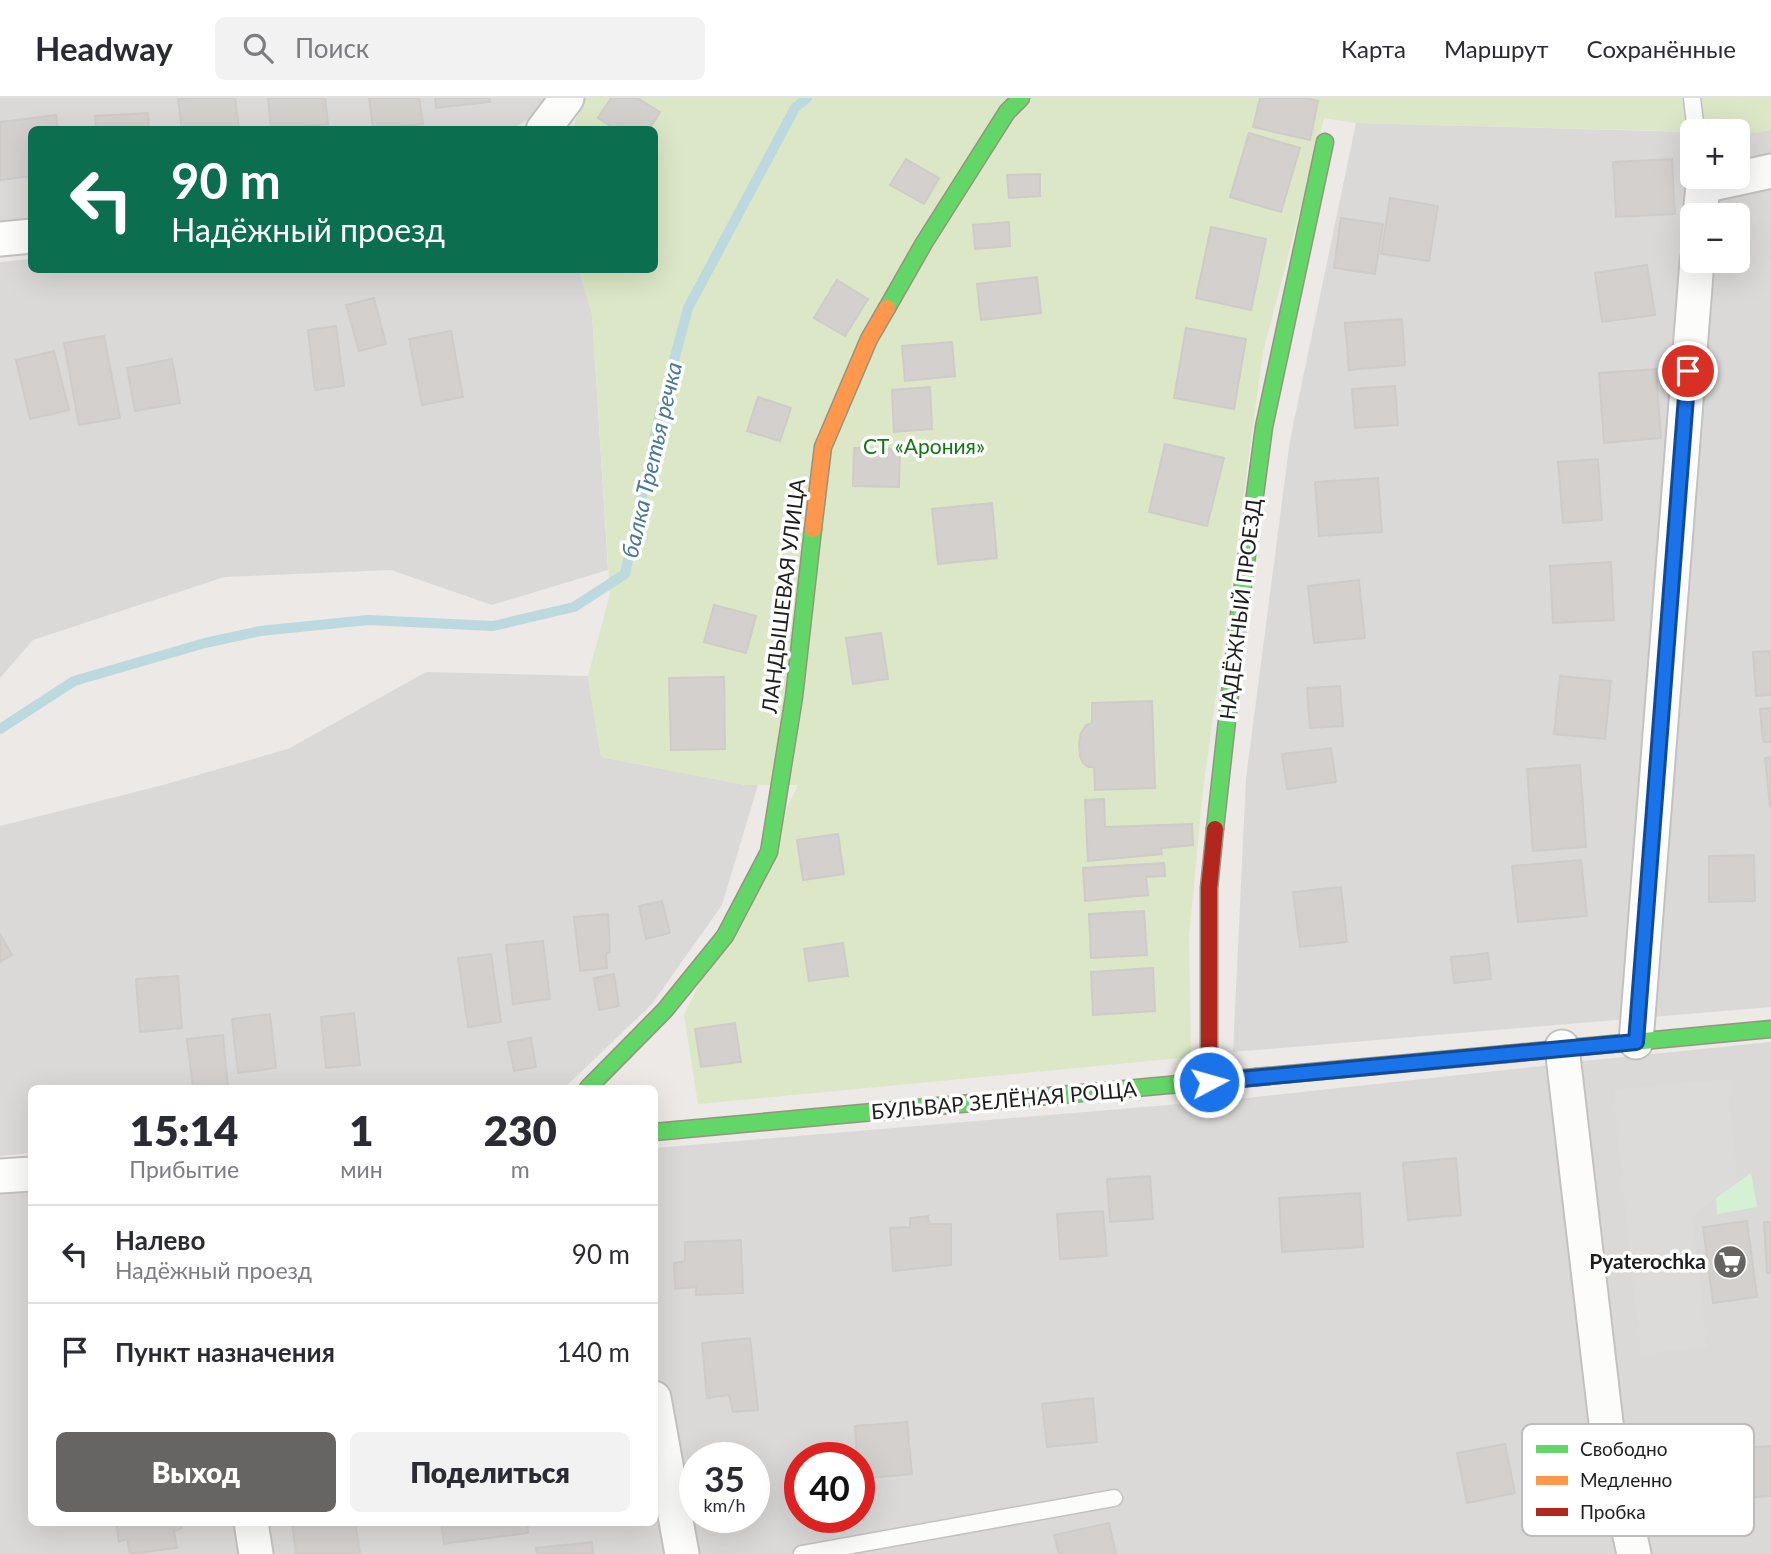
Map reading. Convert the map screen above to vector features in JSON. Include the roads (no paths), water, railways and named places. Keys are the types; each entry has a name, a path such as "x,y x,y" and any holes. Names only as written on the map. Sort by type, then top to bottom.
{"street":[{"path":"549,126 567,98"},
{"name":"ЛАНДЫШЕВАЯ УЛИЦА","path":"591,1085 665,1010 725,936 769,852 794,696 823,447 869,340 979,156 1007,112 1021,98"},
{"name":"НАДЁЖНЫЙ ПРОЕЗД","path":"1209,1082 1209,888 1237,630 1264,427 1325,142"},
{"path":"1702,193 1771,171"},
{"path":"0,239 28,236"},
{"path":"1636,1042 1696,273"},
{"name":"БУЛЬВАР ЗЕЛЁНАЯ РОЩА","path":"658,1132 1771,1029"},
{"path":"1562,1048 1606,1424"},
{"path":"0,1176 28,1174"},
{"path":"658,1420 682,1554"},
{"path":"252,1526 256,1554"},
{"path":"1630,1536 1634,1554"}],"lane":[{"path":"1692,98 1695,119"},
{"path":"802,1554 1114,1498"}],"waterway":[{"name":"балка Третья речка","path":"0,729 74,681 205,643 260,631 368,620 493,626 574,607 625,574 660,413 688,308 795,108 807,98"}],"place":[{"name":"Pyaterochka","path":"1730,1262"}],"park label":[{"name":"СТ «Арония»","path":"924,447"}]}
